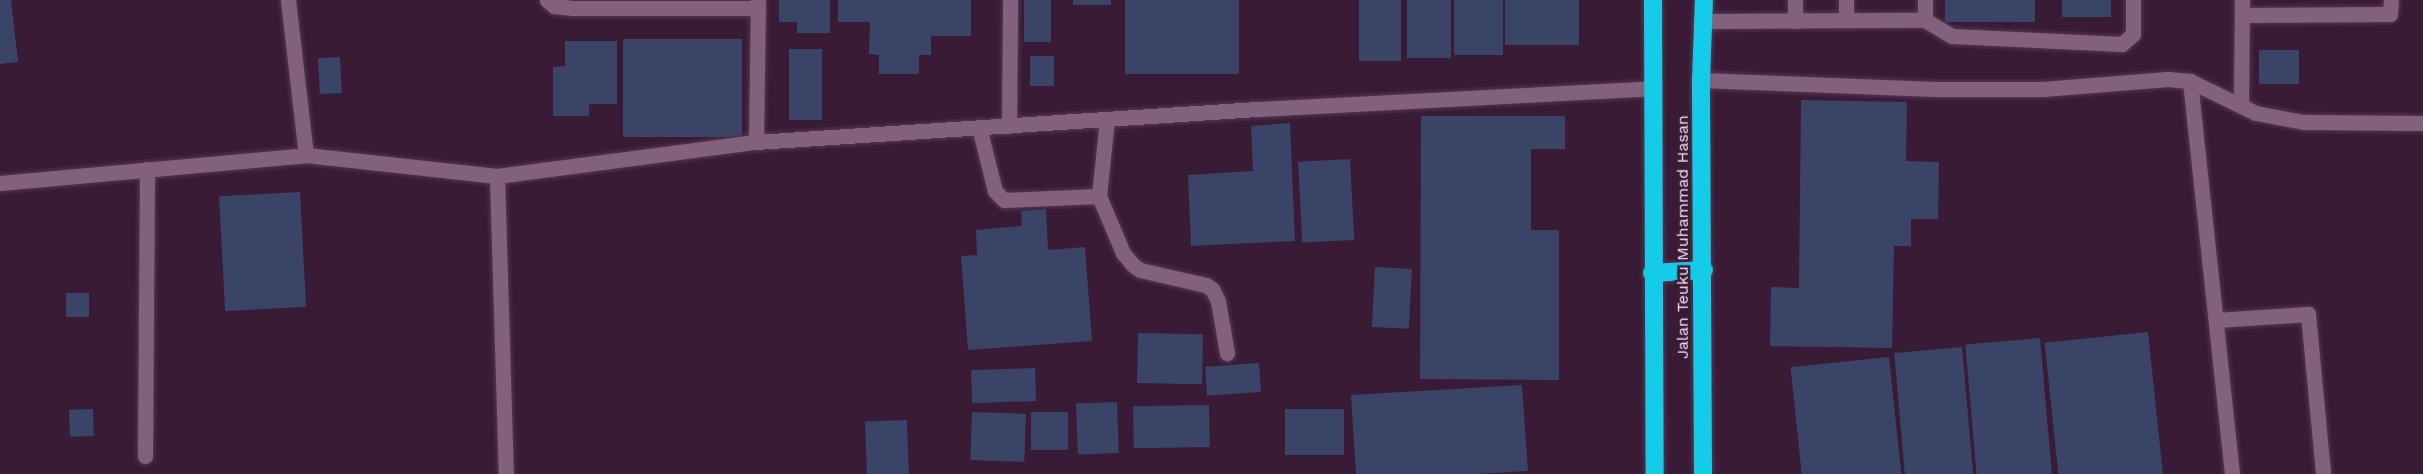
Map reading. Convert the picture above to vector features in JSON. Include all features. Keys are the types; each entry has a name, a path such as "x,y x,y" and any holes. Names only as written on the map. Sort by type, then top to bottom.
{"highway":[{"name":"Jalan Teuku Muhammad Hasan","path":"1653,0 1652,273 1655,474"},
{"name":"Jalan Teuku Muhammad Hasan","path":"1703,474 1704,270 1701,80 1704,0"},
{"path":"1652,273 1704,270"}],"street":[{"path":"288,0 306,154"},
{"path":"547,0 554,6 573,8 758,4 756,142"},
{"path":"1009,126 1010,0"},
{"path":"1795,21 1796,0"},
{"path":"1846,0 1846,20"},
{"path":"1925,0 1925,20"},
{"path":"1704,21 1925,20 1952,36 2122,44 2127,42 2133,34 2133,0"},
{"path":"2241,105 2242,7 2391,14 2391,0"},
{"path":"1701,80 1935,89 2043,89 2168,79 2190,81 2256,113 2303,122 2423,123"},
{"path":"2190,81 2232,474"},
{"path":"0,183 306,154 497,176 756,142 1107,119 1652,88"},
{"path":"1107,119 1099,196 1123,253 1140,270 1206,285 1212,289 1218,301 1227,353"},
{"path":"979,127 995,191 1004,200 1099,196"},
{"path":"145,456 147,169"},
{"path":"497,176 506,474"},
{"path":"2216,320 2308,314 2323,474"}],"building":[{"path":"0,0 11,0 18,62 0,64"},
{"path":"779,0 830,0 830,33 797,33 797,22 779,22"},
{"path":"838,0 971,0 971,36 931,36 931,55 919,55 919,74 879,74 879,55 869,54 870,22 838,22"},
{"path":"1024,0 1051,0 1051,42 1024,42"},
{"path":"1073,0 1111,0 1111,5 1073,5"},
{"path":"1125,0 1239,0 1239,74 1125,74"},
{"path":"1359,0 1401,0 1401,61 1359,61"},
{"path":"1407,0 1451,0 1451,58 1407,58"},
{"path":"1454,0 1503,0 1503,55 1454,55"},
{"path":"1505,0 1579,0 1579,45 1505,45"},
{"path":"1945,0 2035,0 2035,22 1945,22"},
{"path":"2062,0 2111,0 2111,17 2062,17"},
{"path":"623,39 742,39 742,137 623,137"},
{"path":"565,41 617,41 617,104 589,104 589,116 553,116 553,67 565,66"},
{"path":"789,49 822,49 822,120 789,120"},
{"path":"2259,50 2299,50 2299,84 2259,84"},
{"path":"1030,56 1054,56 1054,86 1030,86"},
{"path":"340,57 342,93 320,94 318,58"},
{"path":"1801,100 1907,102 1906,161 1939,162 1938,219 1911,219 1911,246 1894,246 1892,348 1770,346 1771,287 1799,288"},
{"path":"1421,116 1565,116 1565,149 1531,149 1531,230 1559,230 1559,380 1420,379"},
{"path":"1290,123 1295,241 1191,246 1188,175 1253,171 1251,126"},
{"path":"1350,159 1354,240 1302,243 1298,162"},
{"path":"300,192 306,307 225,311 219,196"},
{"path":"1046,209 1048,250 1085,247 1092,341 968,350 961,256 977,255 976,230 1022,226 1021,211"},
{"path":"1375,267 1412,269 1409,329 1372,327"},
{"path":"66,293 89,293 89,317 66,317"},
{"path":"2148,332 2163,474 2058,474 2045,343"},
{"path":"1138,333 1203,334 1202,384 1137,383"},
{"path":"2040,338 2052,474 1977,474 1965,345"},
{"path":"1962,347 1973,474 1905,474 1894,353"},
{"path":"1889,357 1901,474 1802,474 1791,367"},
{"path":"1259,363 1261,392 1207,396 1205,367"},
{"path":"1035,368 1036,401 972,403 971,370"},
{"path":"1522,385 1528,471 1477,474 1356,474 1351,395"},
{"path":"1117,402 1119,453 1078,454 1076,403"},
{"path":"1209,405 1210,447 1134,448 1133,406"},
{"path":"93,409 94,436 70,437 69,410"},
{"path":"1285,409 1344,409 1344,455 1285,455"},
{"path":"972,412 1026,414 1024,462 970,460"},
{"path":"1031,412 1068,412 1068,450 1031,450"},
{"path":"907,420 909,474 867,474 865,421"}]}
